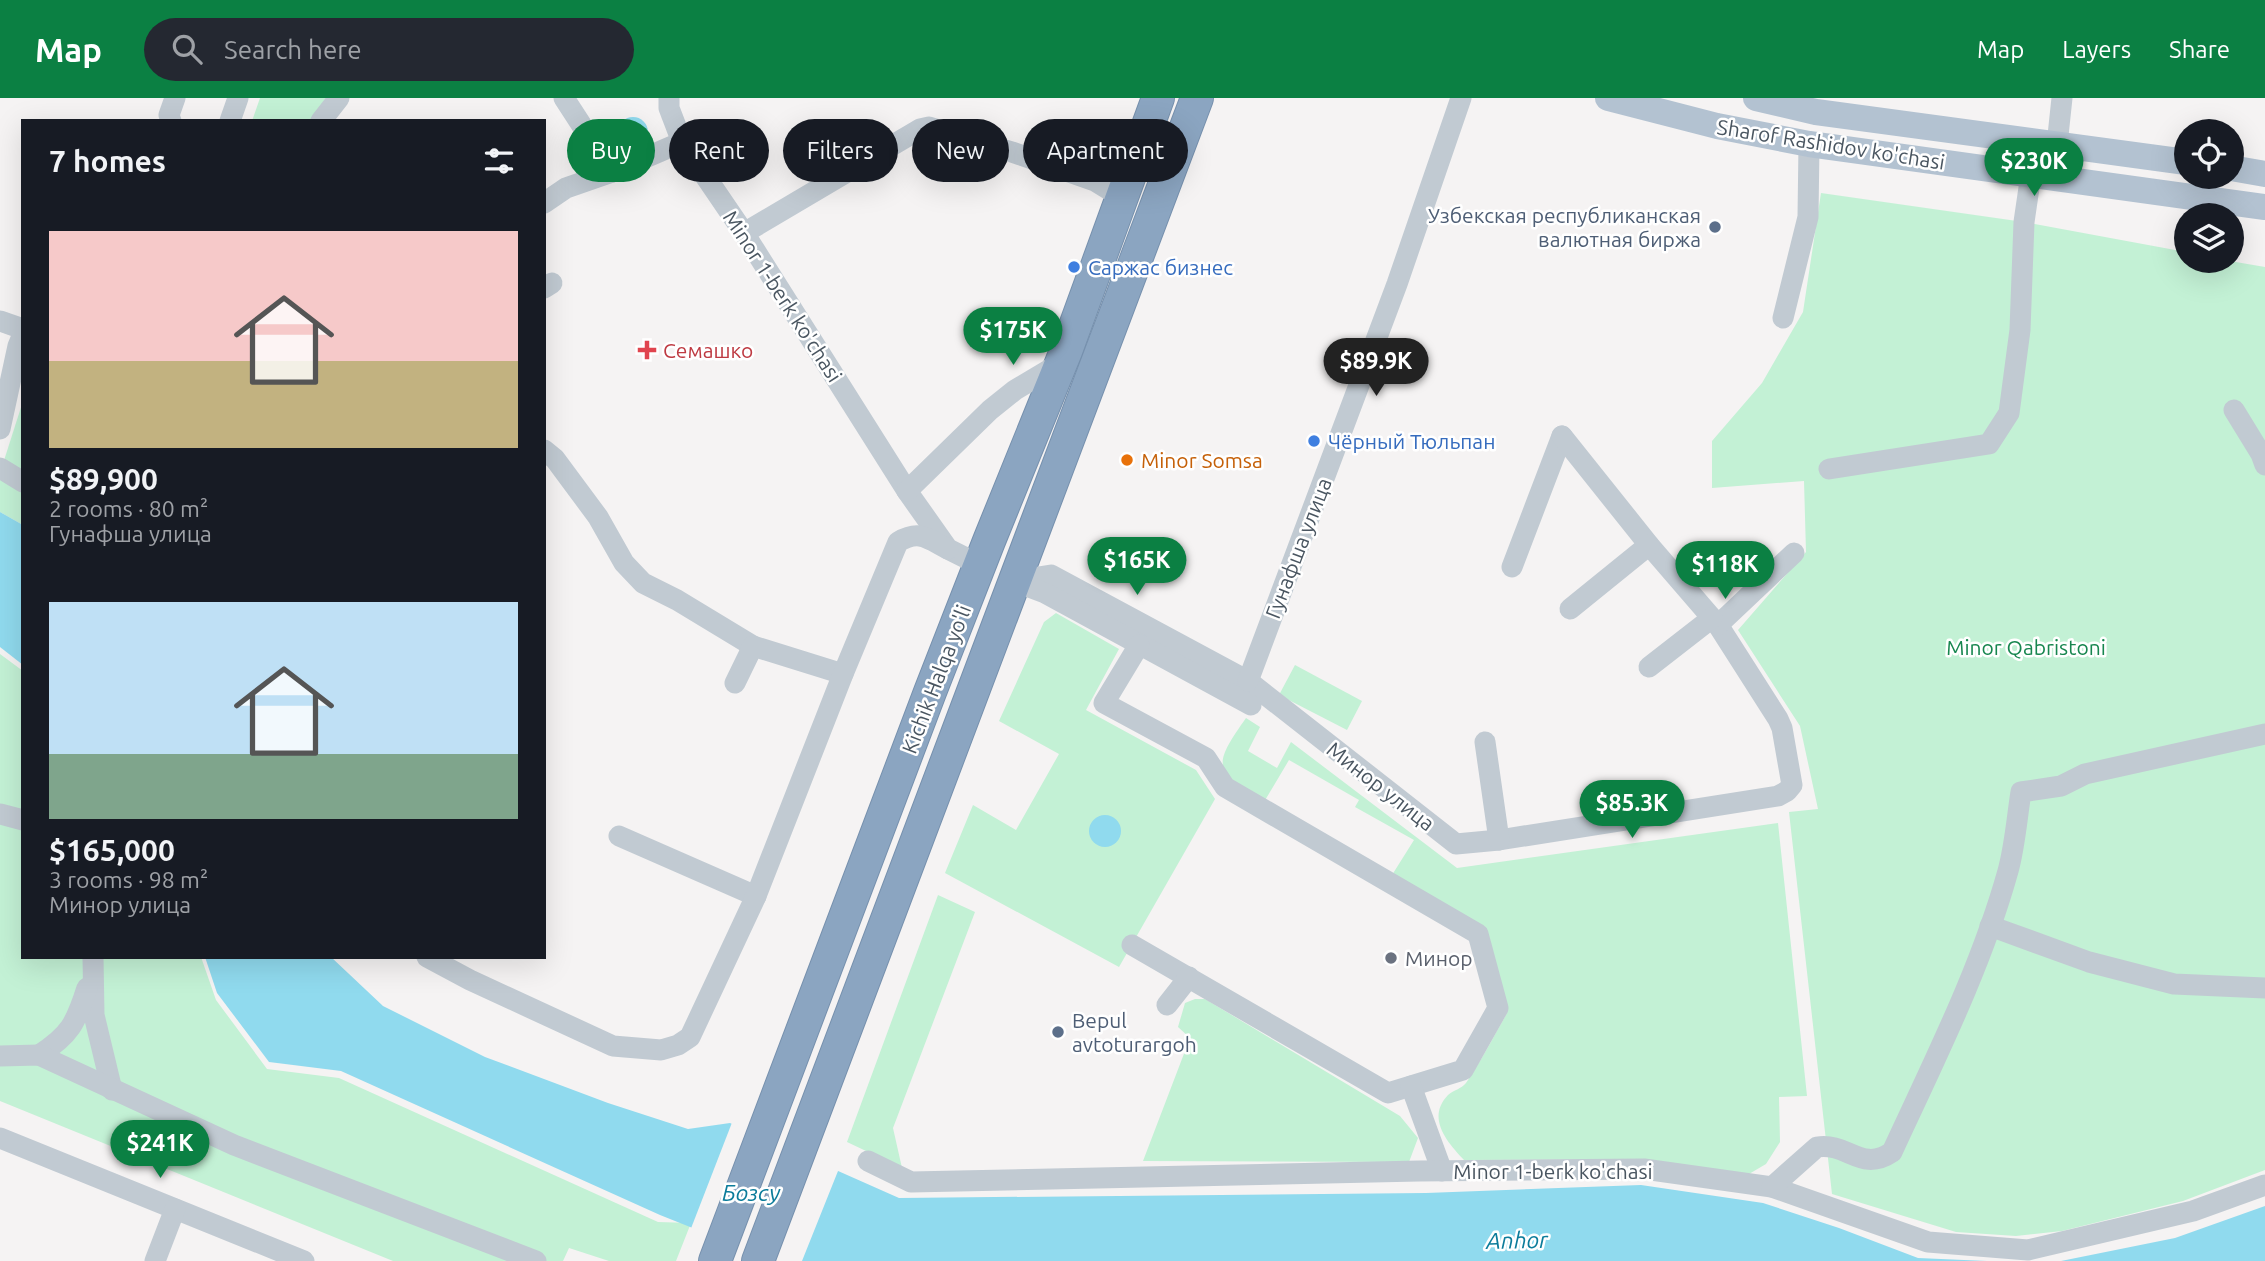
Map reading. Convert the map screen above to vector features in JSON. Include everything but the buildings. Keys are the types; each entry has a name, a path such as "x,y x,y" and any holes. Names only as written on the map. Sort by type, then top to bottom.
{"highway":[{"name":"Kichik Halqa yo'li","path":"715,1261 930,692 1062,362 1158,98"},
{"name":"Kichik Halqa yo'li","path":"758,1261 1197,98"},
{"path":"930,692 969,706"}],"main road":[{"name":"Sharof Rashidov ko'chasi","path":"1608,98 1717,126 1810,144 2265,206"},
{"name":"Sharof Rashidov ko'chasi","path":"1756,98 1816,112 2174,160"},
{"path":"2244,170 2265,174"}],"street":[{"path":"231,119 238,98"},
{"path":"323,119 339,98"},
{"path":"564,98 578,119"},
{"name":"Minor 1-berk ko'chasi","path":"669,98 673,119"},
{"name":"Гунафша улица","path":"1248,681 1396,284 1461,98"},
{"path":"2057,145 2062,98"},
{"path":"744,233 920,129 929,127 1095,181 1121,197"},
{"path":"1783,318 1808,217 1810,144"},
{"path":"1829,469 1989,444 2009,413 2020,330 2024,222 2031,174"},
{"path":"546,202 566,188 583,182"},
{"name":"Minor 1-berk ko'chasi","path":"709,182 907,491 948,549 980,565"},
{"path":"0,429 18,346 10,327"},
{"path":"907,491 998,403 1062,362"},
{"path":"2234,410 2261,454 2265,466"},
{"path":"1512,567 1562,436 1649,545 1715,621"},
{"path":"546,452 555,459 598,517 624,563 643,583 677,600 753,646 843,674"},
{"path":"0,468 21,481"},
{"path":"431,959 613,1046 661,1051 690,1037 756,896 898,542 918,534 948,549"},
{"path":"1570,609 1649,545"},
{"path":"1649,667 1715,621 1794,553"},
{"name":"Минор улица","path":"1014,581 1051,575 1248,681 1456,844 1499,840 1777,796 1787,791 1792,785 1783,728 1715,621"},
{"path":"1014,581 1045,593 1251,705"},
{"path":"1132,945 1388,1093 1463,1070 1497,1008 1478,934 1225,787 1206,758 1104,703 1139,645"},
{"path":"735,683 753,646"},
{"path":"1773,1187 1817,1147 1827,1146 1872,1161 1881,1160 1892,1152 1953,1019 1990,926 2009,869 2021,792 2061,786 2085,774 2265,734"},
{"path":"1485,742 1499,840"},
{"path":"0,814 21,819"},
{"path":"619,836 756,896"},
{"path":"1990,926 2089,962 2174,984 2265,988"},
{"path":"39,1055 61,1041 78,1016 93,965"},
{"path":"93,965 94,1014 112,1090"},
{"path":"1167,1005 1189,977"},
{"path":"0,1056 39,1055 234,1145 536,1261"},
{"path":"1411,1086 1443,1171"},
{"path":"0,1138 304,1261"},
{"name":"Minor 1-berk ko'chasi","path":"868,1161 911,1182 1644,1169 1773,1187 1928,1242 2028,1250 2193,1211 2265,1185"},
{"path":"155,1261 175,1209"}],"green space":[{"path":"260,98 330,98 314,119 253,119"},
{"name":"Minor Qabristoni","path":"1821,193 2024,222 2174,250 2174,273 2244,273 2244,263 2265,267 2265,1170 2183,1201 2062,1231 2016,1236 1956,1232 1832,1194 1789,812 1818,809 1800,726 1738,630 1806,552 1804,481 1712,488 1712,441 1762,383 1803,312"},
{"path":"21,407 21,524 0,512 0,473"},
{"path":"1056,613 1119,649 1086,710 1196,770 1215,799 1119,967 945,873 973,805 1016,830 1059,754 999,721 1044,622"},
{"path":"0,654 21,670 21,959 202,959 216,1000 267,1069 339,1078 658,1222 691,1223 676,1261 609,1261 569,1248 563,1261 393,1261 0,1101"},
{"path":"1295,665 1362,701 1347,730 1279,695"},
{"path":"1246,718 1260,727 1248,751 1277,768 1291,742 1457,868 1778,823 1807,1096 1779,1097 1780,1142 1766,1164 1749,1174 1638,1159 1464,1160 1441,1129 1439,1112 1448,1095 1466,1083 1507,1013 1483,927 1392,875 1414,840 1355,807 1359,800 1289,760 1264,802 1235,783 1223,767 1223,758"},
{"path":"938,895 975,912 893,1128 902,1168 847,1142"},
{"path":"1205,999 1400,1116 1418,1138 1409,1162 1143,1161 1190,1038 1178,1027 1185,1003"}],"water":[{"path":"0,512 21,524 21,663 0,647"},
{"path":"1105,815 1116,820 1121,831 1116,842 1105,847 1094,842 1089,831 1094,820"},
{"name":"Бозсу","path":"206,959 333,959 383,1006 485,1057 608,1103 688,1129 730,1123 899,1198 1426,1193 1641,1185 1763,1203 1918,1258 1987,1261 775,1261 660,1215 341,1071 269,1062 217,993"},
{"path":"2265,1206 2265,1261 2061,1261 2175,1238"}],"pier":[{"path":"733,1120 840,1166 802,1261 765,1261 690,1231"}],"place":[{"name":"Узбекская республиканская валютная биржа","path":"1715,227"},
{"name":"Саржас бизнес","path":"1074,267"},
{"name":"Семашко","path":"647,350"},
{"name":"Чёрный Тюльпан","path":"1314,441"},
{"name":"Minor Somsa","path":"1127,460"},
{"name":"Минор","path":"1391,958"},
{"name":"Bepul avtoturargoh","path":"1058,1032"}],"water label":[{"name":"Anhor","path":"1517,1240"}]}
